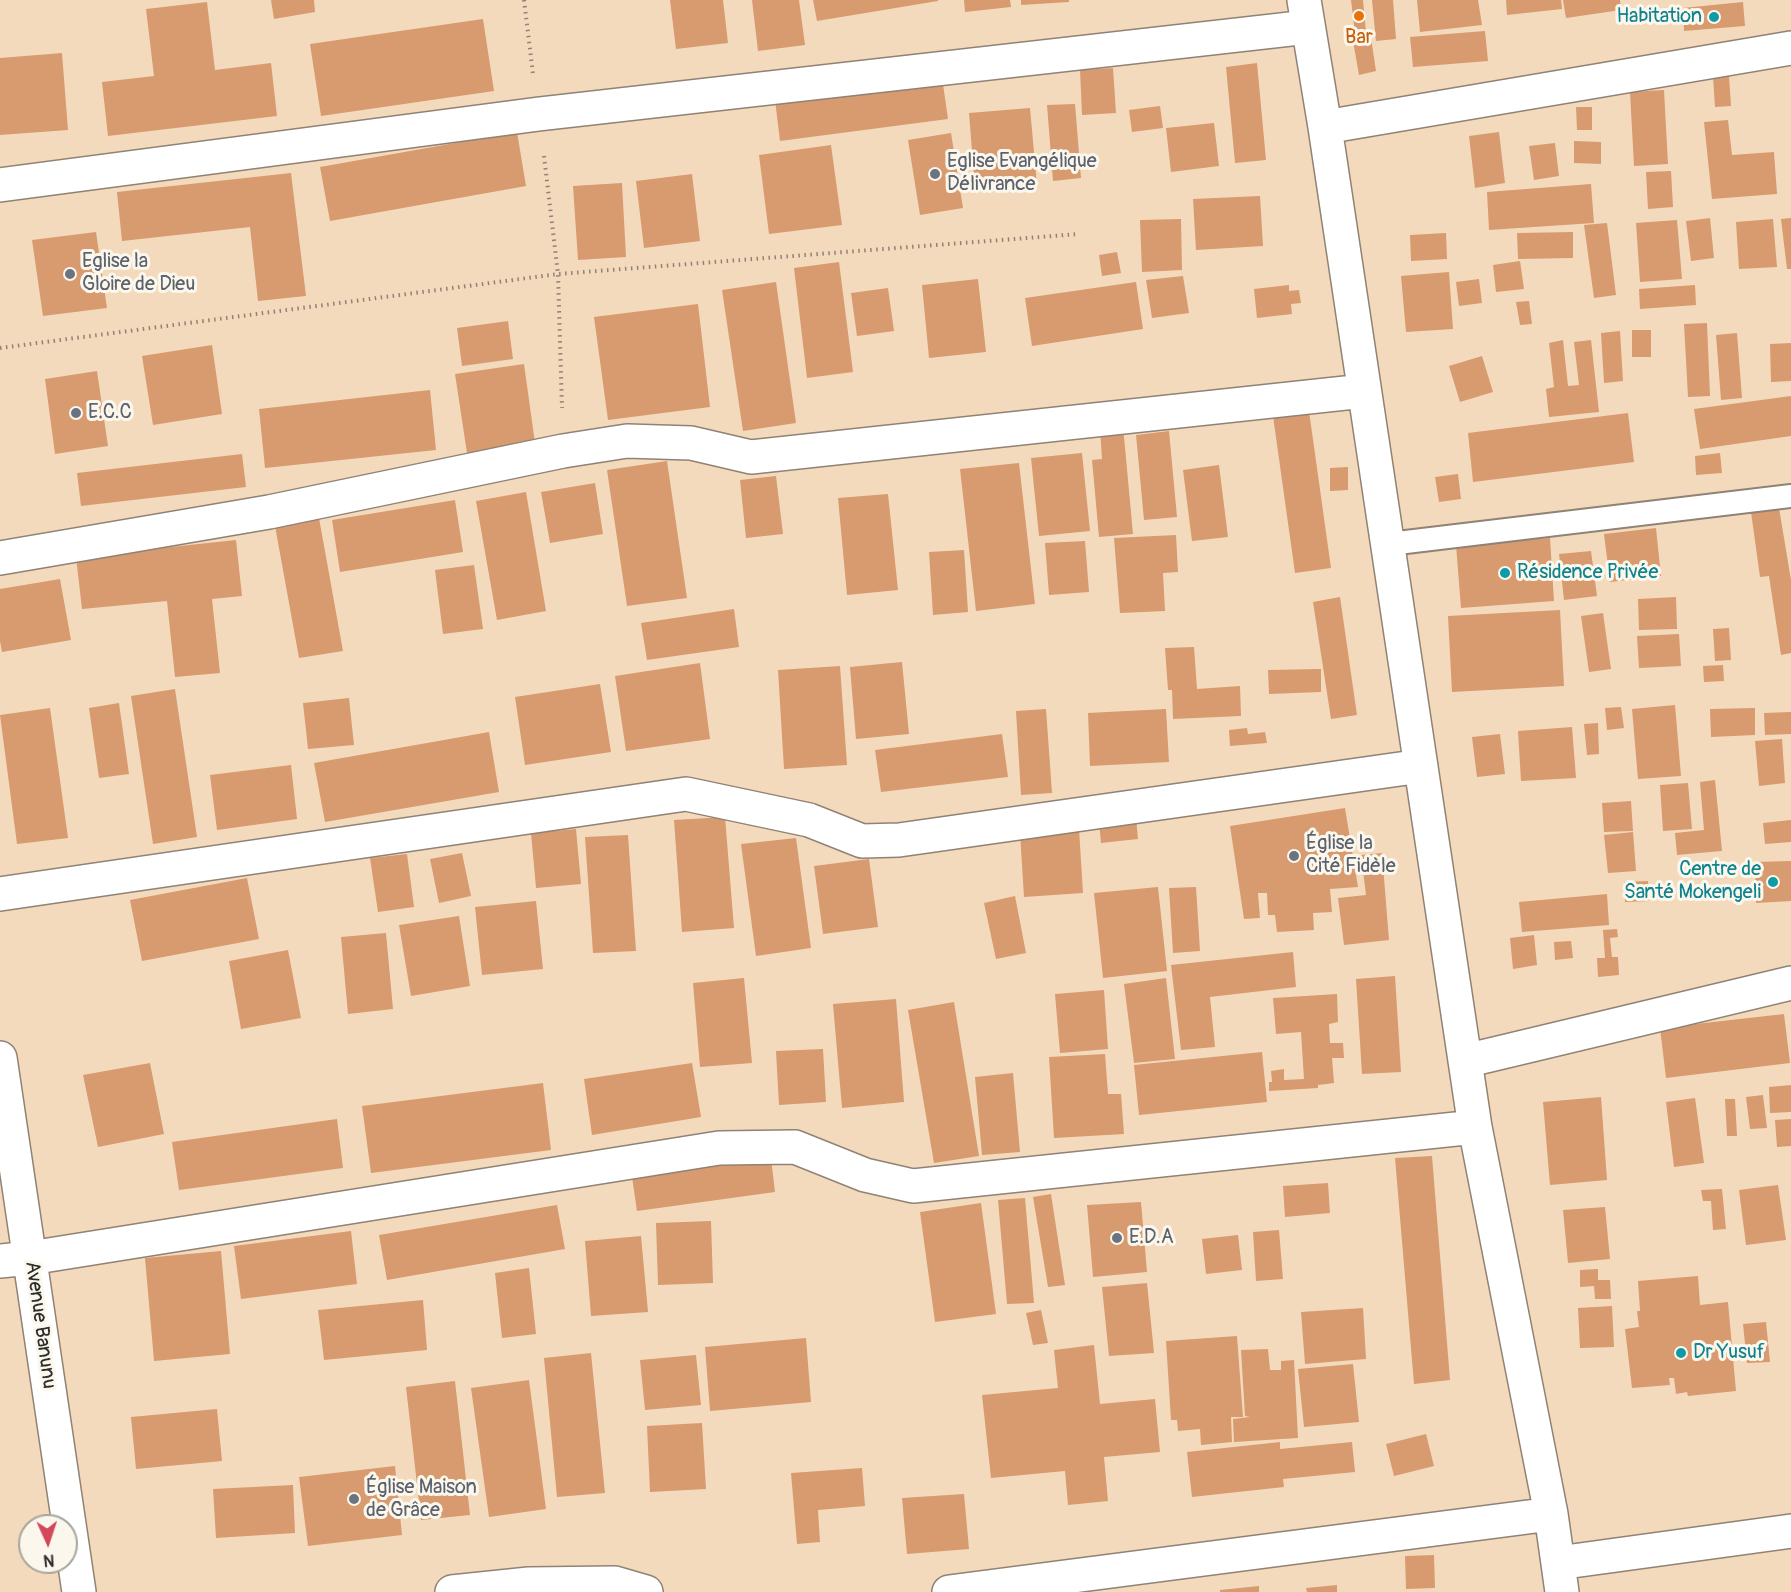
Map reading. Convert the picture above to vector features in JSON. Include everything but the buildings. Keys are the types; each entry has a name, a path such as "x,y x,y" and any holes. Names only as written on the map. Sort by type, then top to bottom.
{"street":[{"path":"0,185 1306,13 1389,544 1475,1127 1551,1514 1560,1578 1791,1531"},
{"path":"1325,127 1791,48"},
{"path":"0,558 269,512 563,451 627,441 691,443 751,457 1364,391"},
{"path":"0,894 686,794 809,820 862,841 899,840 1421,766"},
{"path":"1465,1061 1791,983"},
{"name":"Avenue Banunu","path":"0,1058 15,1260 79,1592"},
{"path":"15,1260 719,1148 795,1147 865,1175 913,1186 1475,1127"},
{"path":"949,1592 1551,1514"},
{"path":"452,1592 529,1584 615,1583 646,1592"}],"lane":[{"path":"1389,544 1791,496"}],"path":[{"path":"524,0 558,274 563,451"},
{"path":"0,348 558,274 1079,234"}],"place":[{"name":"Bar","path":"1359,16"},
{"name":"Habitation","path":"1714,17"},
{"name":"Eglise Evangélique Délivrance","path":"935,174"},
{"name":"Eglise la Gloire de Dieu","path":"70,274"},
{"name":"E.C.C","path":"76,413"},
{"name":"Résidence Privée","path":"1505,573"},
{"name":"Église la Cité Fidèle","path":"1294,856"},
{"name":"Centre de Santé Mokengeli","path":"1773,882"},
{"name":"E.D.A","path":"1117,1238"},
{"name":"Dr Yusuf","path":"1681,1353"},
{"name":"Église Maison de Grâce","path":"354,1499"}]}
